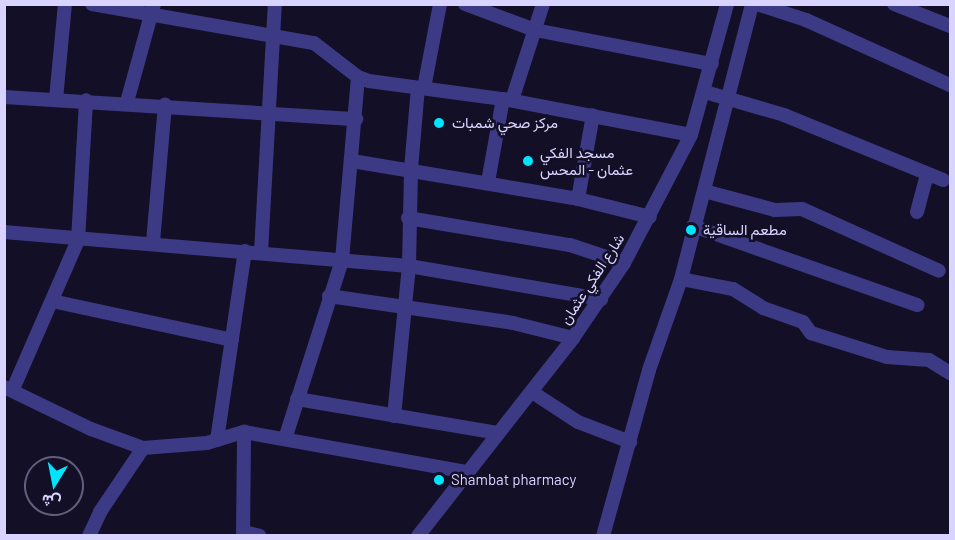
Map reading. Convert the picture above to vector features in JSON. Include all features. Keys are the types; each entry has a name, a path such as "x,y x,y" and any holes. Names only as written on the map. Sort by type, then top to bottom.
{"street":[{"path":"56,99 65,4"},
{"path":"92,4 151,10 324,47 358,77 508,99 691,135"},
{"path":"261,252 275,4"},
{"path":"394,416 409,266 408,218 411,169 421,88 440,4"},
{"path":"488,182 508,99 543,4"},
{"name":"شارع الفكي عثمان","path":"418,536 573,338 624,263 691,135 705,92 727,4"},
{"path":"603,536 649,370 681,279 752,4"},
{"path":"757,4 806,20 951,85"},
{"path":"894,4 951,26"},
{"path":"468,5 535,30 712,64"},
{"path":"127,102 151,10"},
{"path":"285,439 328,296 342,260 358,77"},
{"path":"705,92 783,115 927,176 943,180"},
{"path":"4,98 127,102 267,114 356,118"},
{"path":"86,100 78,240 52,301 9,388 90,429 143,448 218,440 244,432 467,472"},
{"path":"153,242 165,105"},
{"path":"578,199 593,115"},
{"path":"352,160 578,199 650,217"},
{"path":"917,212 927,176"},
{"path":"704,191 775,210 802,209 939,271"},
{"path":"408,218 570,245 624,263"},
{"path":"693,226 917,305"},
{"path":"4,232 78,240 153,242 409,266 600,299"},
{"path":"218,440 245,251"},
{"path":"681,279 733,289 763,308 803,322 811,333 887,357 929,360 951,373"},
{"path":"328,296 513,323 573,338"},
{"path":"52,301 232,340"},
{"path":"532,392 578,422 630,441"},
{"path":"297,399 497,433"},
{"path":"244,432 244,534 260,536"},
{"path":"89,536 100,512 143,448"}],"place":[{"name":"مركز صحي شمبات","path":"439,123"},
{"name":"مسجد الفكي عثمان - المحس","path":"528,161"},
{"name":"مطعم الساقية","path":"691,230"},
{"name":"Shambat pharmacy","path":"439,480"}]}
